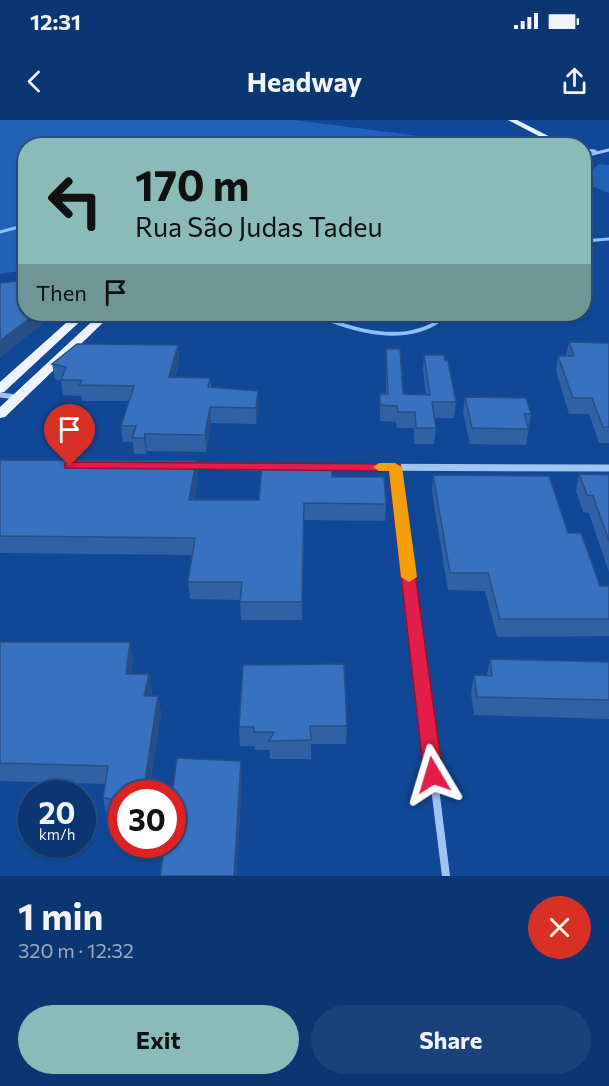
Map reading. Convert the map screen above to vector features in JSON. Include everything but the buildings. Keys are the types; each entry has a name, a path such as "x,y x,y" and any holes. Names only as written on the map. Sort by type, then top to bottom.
{"main road":[{"path":"511,120 548,138"},
{"path":"0,389 74,321"},
{"path":"1,413 98,321"}],"street":[{"path":"591,150 602,151"},
{"path":"591,154 609,150"},
{"path":"0,395 17,397"},
{"path":"180,466 276,466"},
{"path":"312,467 609,468"},
{"path":"395,467 446,876"}],"shaded area":[{"path":"0,120 294,120 434,138 18,138 18,271 0,274"},
{"path":"599,164 609,165 609,193 591,186 591,171"}],"waterway":[{"path":"0,232 18,227"},
{"path":"591,240 609,239"},
{"path":"332,321 356,329 385,334 414,332 438,321"}],"slow traffic":[{"path":"379,467 395,467 409,577"}],"route":[{"path":"70,466 395,467 433,775"}]}
